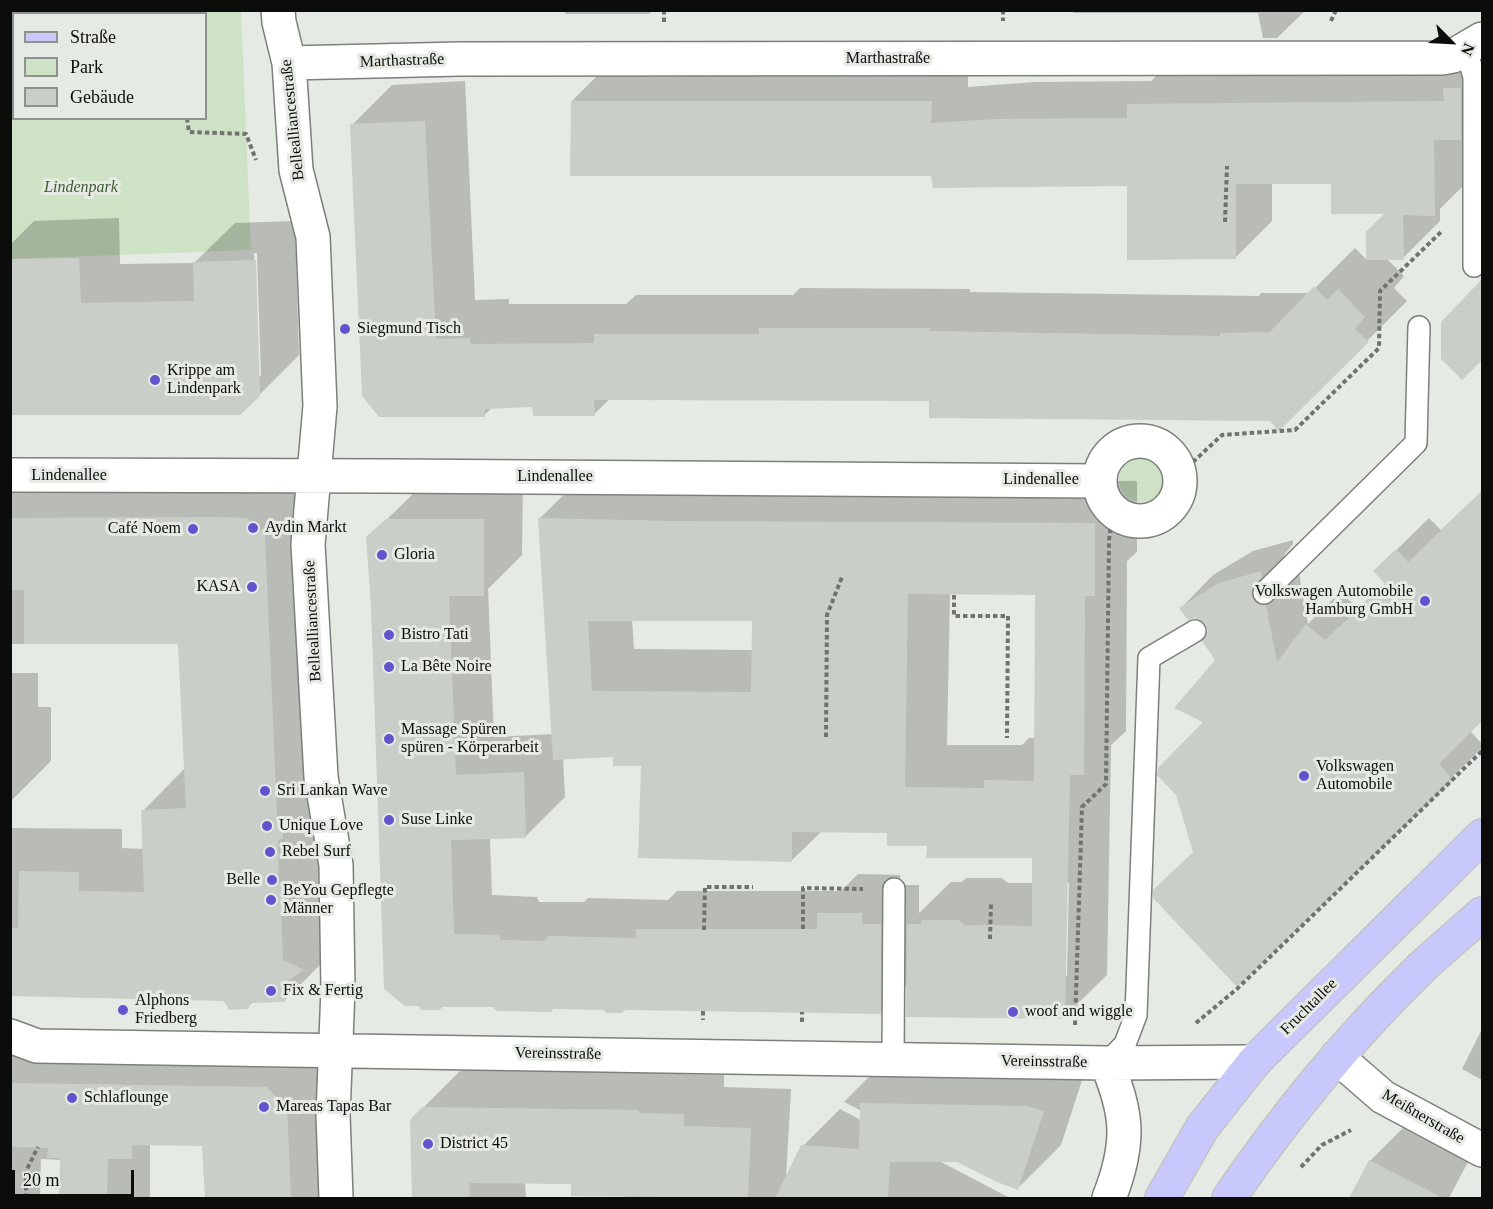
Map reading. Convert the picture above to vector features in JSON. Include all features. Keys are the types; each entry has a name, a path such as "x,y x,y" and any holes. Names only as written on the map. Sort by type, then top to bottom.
{"main road":[{"name":"Fruchtallee","path":"1162,1198 1202,1128 1254,1062 1482,836"},
{"path":"1229,1198 1269,1140 1337,1056 1420,969 1482,914"}],"street":[{"name":"Bellealliancestraße","path":"278,10 289,63 296,170 313,237 320,406 308,544 321,777 336,865 338,989 333,1115 336,1198"},
{"name":"Marthastraße","path":"289,63 460,59 1442,58 1453,56 1474,44"},
{"name":"Lindenallee","path":"1112,511 1100,492 1100,470 1110,453 1121,444 1135,440 1149,441 1162,446 1179,468"},
{"path":"1112,511 1123,518 1136,521 1150,520 1162,515 1172,506 1178,495 1179,468"},
{"name":"Lindenallee","path":"10,475 1099,481"},
{"name":"Vereinsstraße","path":"10,1036 38,1046 1107,1063 1254,1062"},
{"name":"Meißnerstraße","path":"1337,1056 1383,1097 1482,1150"},
{"name":"Vereinsstraße","path":"1107,1063 1119,1098 1124,1131 1117,1178 1109,1198"}],"lane":[{"path":"1474,44 1474,266"},
{"path":"1264,593 1416,443 1419,327"},
{"path":"1107,1063 1125,1044 1136,1015 1149,658 1195,631"},
{"path":"892,1060 894,889"}],"path":[{"path":"188,120 189,132 246,134 257,161"},
{"path":"1225,222 1227,166"},
{"path":"1179,468 1194,461 1222,435 1296,429 1379,348 1380,291 1444,229"},
{"path":"1075,1029 1082,807 1106,784 1109,540 1112,511"},
{"path":"826,738 827,615 842,577"},
{"path":"954,595 954,616 1008,616 1007,738"},
{"path":"1192,1027 1246,980 1482,751"},
{"path":"704,930 705,886 753,887"},
{"path":"802,929 803,888 894,889"},
{"path":"990,939 991,904"},
{"path":"1299,1168 1322,1145 1351,1130"},
{"path":"26,1198 26,1171 38,1148"}],"green space":[{"name":"Lindenpark","path":"11,11 241,11 251,250 11,259"},
{"path":"1141,458 1156,465 1163,480 1156,495 1141,502 1126,495 1119,480 1126,465"}],"building":[{"path":"1443,88 1461,88 1461,140 1434,140 1435,216 1403,215 1404,260 1366,260 1366,232 1384,214 1331,214 1331,184 1236,184 1236,259 1127,260 1127,186 933,188 931,176 570,176 571,101 932,101 931,123 997,119 1127,118 1127,104 1444,101"},
{"path":"425,121 436,339 470,338 470,344 594,343 594,334 759,334 759,328 930,328 930,331 1220,336 1220,333 1270,332 1314,286 1327,300 1338,289 1365,317 1355,329 1369,342 1279,431 1270,421 929,418 929,401 594,400 595,416 533,416 532,407 485,409 485,417 379,417 362,396 350,124"},
{"path":"79,258 81,303 194,301 193,262 256,260 260,396 240,415 10,415 10,259"},
{"path":"1482,279 1482,360 1462,380 1441,359 1441,322"},
{"name":"Volkswagen Automobile","path":"1482,491 1482,721 1439,764 1453,780 1237,987 1153,898 1153,890 1193,852 1176,795 1157,775 1158,768 1203,722 1174,708 1215,660 1202,641 1208,631 1206,624 1195,618 1188,620 1179,608 1219,583 1261,571 1262,577 1252,589 1252,596 1255,602 1266,605 1277,662 1306,624 1325,640 1385,584 1373,571 1396,549 1408,562"},
{"path":"10,518 247,518 265,535 277,816 283,819 283,838 278,841 279,883 285,886 286,905 281,909 283,960 304,970 284,983 285,1002 251,1003 248,1009 229,1010 224,1001 10,996 10,928 18,928 19,871 79,872 79,891 144,892 141,810 186,808 178,644 24,644 24,590 12,590 12,580 10,580"},
{"path":"538,518 670,521 1095,523 1095,596 1085,596 1084,775 1070,775 1065,1019 906,1017 907,924 921,924 922,920 958,920 965,925 1032,926 1032,858 926,858 927,846 887,846 887,833 792,832 792,862 638,858 641,766 613,766 613,757 553,760","holes":["908,594 1035,595 1034,781 984,780 984,788 905,787","588,621 752,621 751,692 592,691"]},
{"path":"386,519 484,519 484,596 449,596 456,775 524,772 526,838 451,840 454,934 499,935 501,940 544,941 548,936 636,938 636,929 817,929 817,913 862,913 862,924 881,924 881,1014 626,1010 622,1013 607,1013 603,1010 553,1009 552,1012 497,1011 493,1007 442,1007 440,1010 421,1010 419,1006 405,1006 384,989 371,607 366,537"},
{"path":"10,1083 266,1087 287,1106 291,1198 205,1198 202,1146 132,1145 132,1159 108,1159 107,1198 59,1198 60,1158 47,1158 48,1148 10,1147"},
{"path":"860,1103 1027,1106 1044,1111 1018,1190 957,1162 890,1162 888,1198 775,1198 801,1145 859,1149"},
{"path":"422,1107 639,1110 639,1113 684,1114 684,1126 751,1128 748,1198 571,1196 571,1184 469,1183 470,1198 412,1198 410,1120"},
{"path":"1369,1160 1443,1198 1349,1198"}],"place":[{"name":"Siegmund Tisch","path":"345,329"},
{"name":"Krippe am Lindenpark","path":"155,380"},
{"name":"Aydin Markt","path":"253,528"},
{"name":"Café Noem","path":"193,529"},
{"name":"Gloria","path":"382,555"},
{"name":"KASA","path":"252,587"},
{"name":"Volkswagen Automobile Hamburg GmbH","path":"1425,601"},
{"name":"Bistro Tati","path":"389,635"},
{"name":"La Bête Noire","path":"389,667"},
{"name":"Massage Spüren spüren - Körperarbeit","path":"389,739"},
{"name":"Volkswagen Automobile","path":"1304,776"},
{"name":"Sri Lankan Wave","path":"265,791"},
{"name":"Suse Linke","path":"389,820"},
{"name":"Unique Love","path":"267,826"},
{"name":"Rebel Surf","path":"270,852"},
{"name":"Belle","path":"272,880"},
{"name":"BeYou Gepflegte Männer","path":"271,900"},
{"name":"Fix & Fertig","path":"271,991"},
{"name":"Alphons Friedberg","path":"123,1010"},
{"name":"woof and wiggle","path":"1013,1012"},
{"name":"Schlaflounge","path":"72,1098"},
{"name":"Mareas Tapas Bar","path":"264,1107"},
{"name":"District 45","path":"428,1144"}]}
